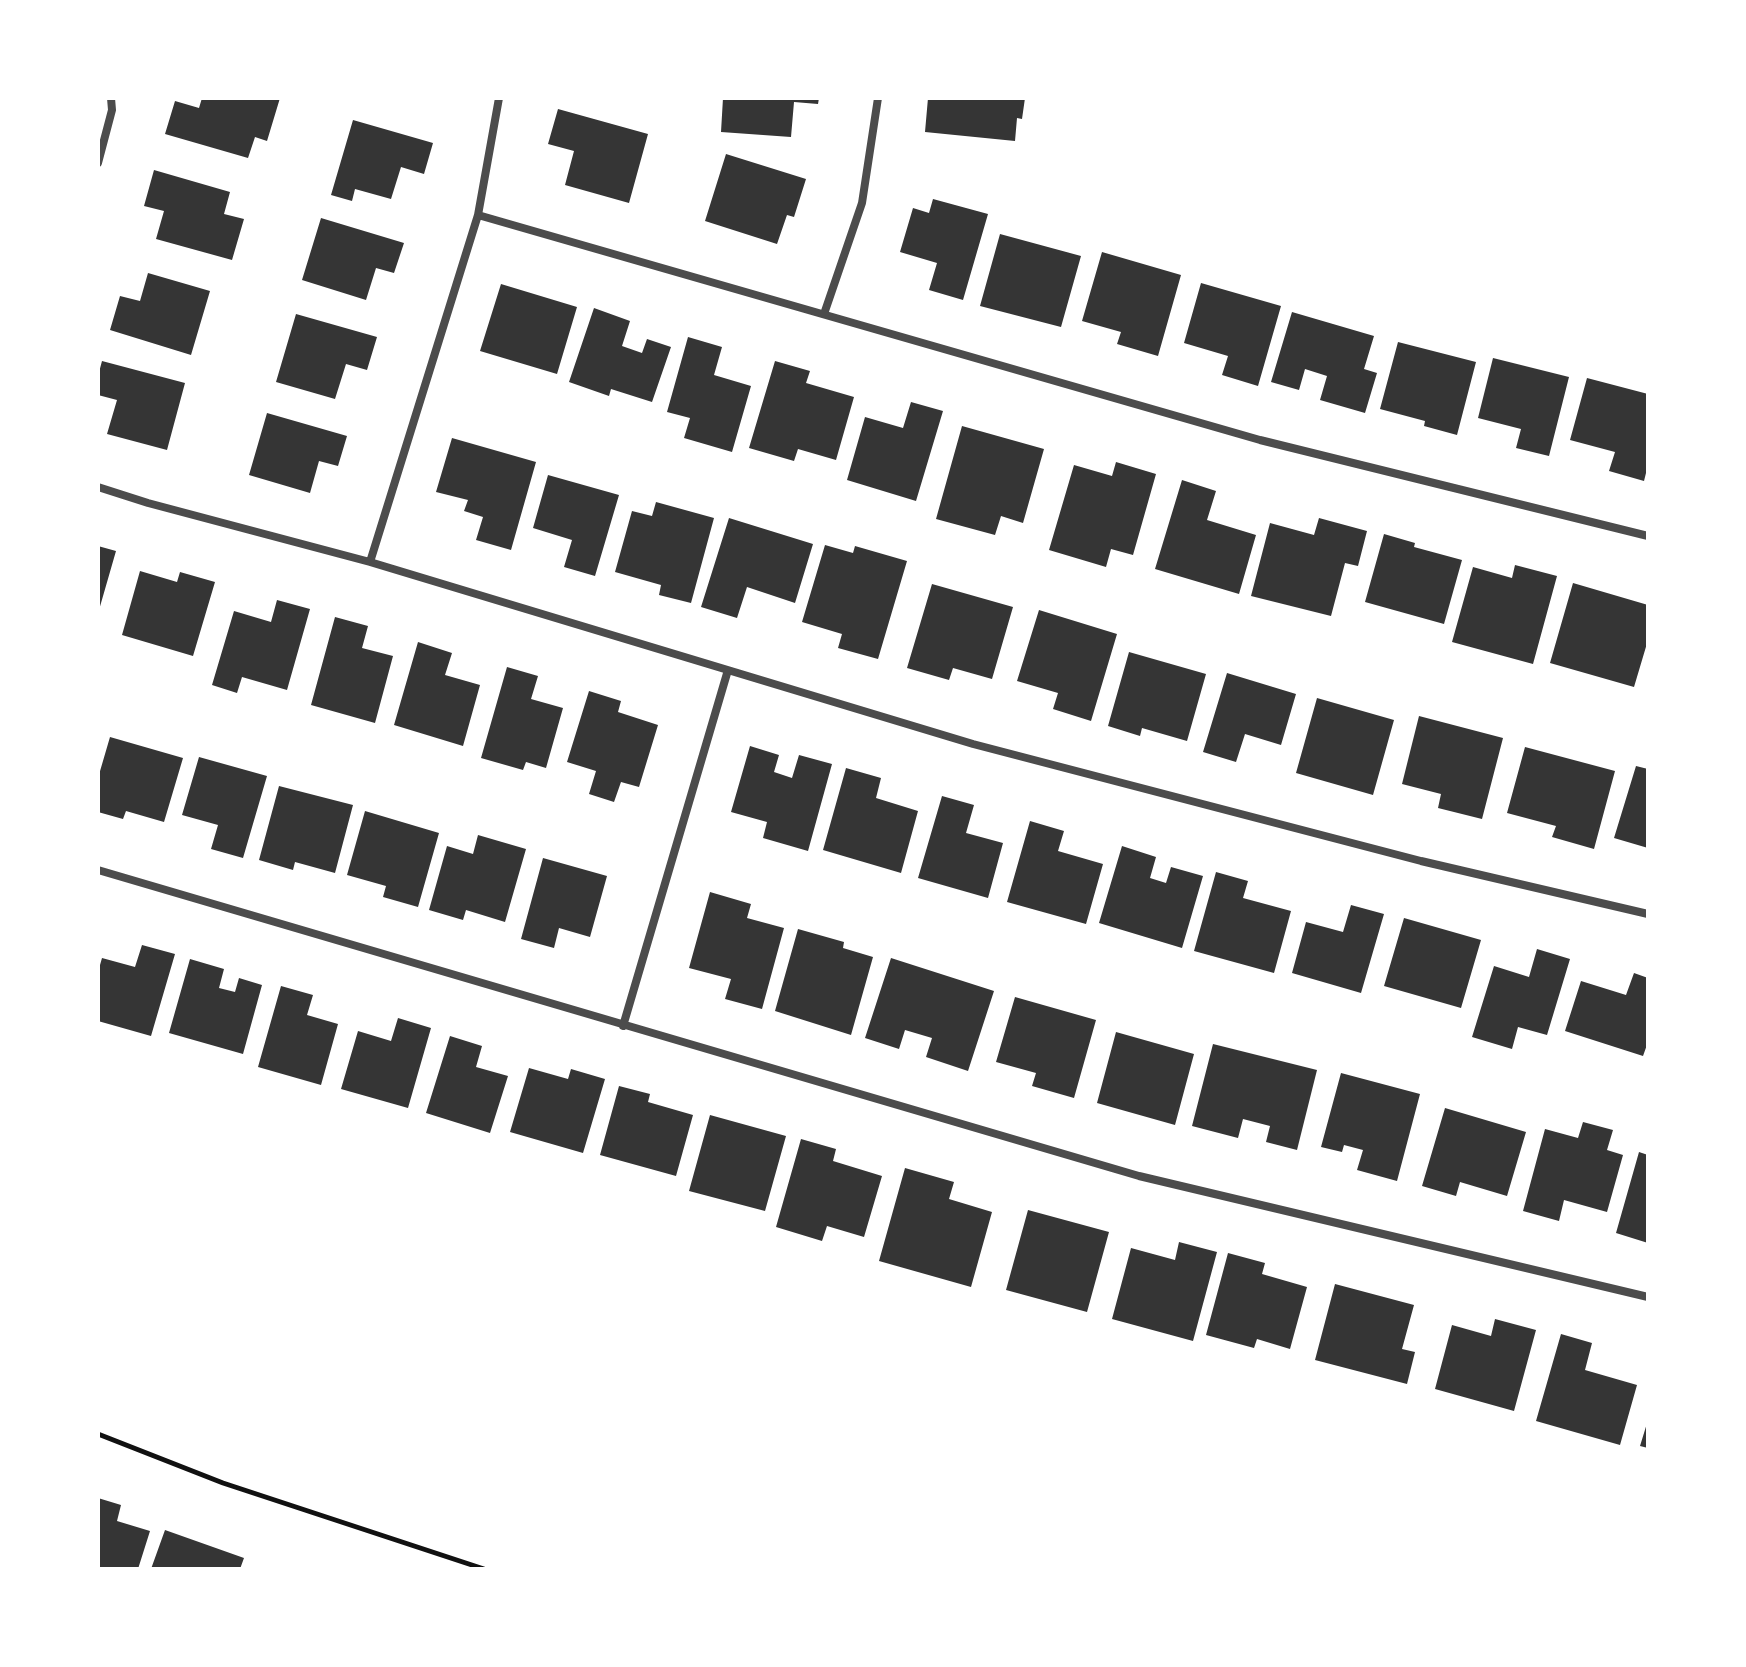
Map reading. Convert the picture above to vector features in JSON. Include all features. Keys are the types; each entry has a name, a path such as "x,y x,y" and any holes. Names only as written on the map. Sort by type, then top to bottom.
{"street":[{"path":"98,163 112,110 111,98"},
{"path":"370,562 478,215 499,98"},
{"path":"824,314 862,203 878,98"},
{"path":"478,215 1260,440 1648,536"},
{"path":"98,487 370,562 973,744 1421,861 1648,914"},
{"path":"623,1026 728,670"},
{"path":"98,870 1139,1176 1648,1297"}],"path":[{"path":"98,1434 223,1483 484,1569"}],"building":[{"path":"202,98 280,98 267,141 255,137 248,158 165,134 175,101 199,108"},
{"path":"723,98 819,98 818,104 794,102 791,137 721,132"},
{"path":"928,98 1025,98 1022,119 1017,118 1015,141 925,132"},
{"path":"558,109 648,134 629,203 565,185 574,151 548,144"},
{"path":"353,120 433,143 424,174 401,167 391,199 355,189 352,201 331,195"},
{"path":"726,154 806,179 794,217 787,215 777,244 705,221"},
{"path":"154,170 230,192 224,214 244,219 232,260 156,239 164,211 144,206"},
{"path":"933,199 988,214 963,300 929,290 937,263 900,252 913,208 929,213"},
{"path":"321,218 404,243 394,273 376,268 366,300 302,280"},
{"path":"1000,234 1081,256 1061,327 980,306"},
{"path":"1102,252 1181,275 1158,356 1117,344 1121,332 1082,321"},
{"path":"148,273 210,291 191,355 110,330 120,296 140,301"},
{"path":"1201,283 1281,306 1258,386 1222,375 1228,356 1184,343"},
{"path":"501,284 577,307 557,374 480,351"},
{"path":"594,308 630,321 622,346 642,353 647,339 671,347 652,402 611,389 609,396 569,382"},
{"path":"1292,312 1374,336 1364,369 1377,373 1365,413 1320,400 1327,376 1305,369 1299,390 1271,382"},
{"path":"296,314 377,337 367,370 346,364 335,399 276,382"},
{"path":"688,337 722,347 714,375 751,386 732,452 684,438 690,418 667,412"},
{"path":"1398,342 1476,362 1457,435 1424,426 1425,421 1380,409"},
{"path":"1493,358 1569,377 1549,456 1516,448 1521,429 1478,418"},
{"path":"102,361 185,383 167,450 107,434 117,400 98,395"},
{"path":"775,361 810,371 806,383 854,397 836,460 798,449 794,461 749,448"},
{"path":"1587,378 1648,394 1648,465 1644,481 1609,471 1615,452 1570,440"},
{"path":"911,402 943,411 916,501 847,480 865,417 903,428"},
{"path":"267,413 347,436 338,466 319,461 310,493 249,475"},
{"path":"962,426 1044,449 1023,523 1001,516 995,535 936,519"},
{"path":"452,438 536,462 511,550 476,540 483,517 464,511 468,500 436,492"},
{"path":"1116,462 1156,474 1133,555 1111,549 1106,567 1049,550 1074,465 1112,476"},
{"path":"548,475 619,495 595,576 564,567 572,540 533,528"},
{"path":"1182,480 1216,491 1207,520 1256,535 1239,594 1155,569"},
{"path":"656,502 714,518 691,603 659,595 661,585 615,572 632,511 652,516"},
{"path":"729,518 813,544 795,603 747,587 737,618 701,607"},
{"path":"1319,518 1367,531 1358,566 1345,563 1331,616 1251,596 1270,523 1314,535"},
{"path":"1384,534 1415,543 1414,547 1462,560 1444,624 1365,602"},
{"path":"825,545 853,553 855,546 907,561 878,659 838,648 842,634 802,622"},
{"path":"98,546 116,551 99,610 98,610"},
{"path":"1515,565 1557,576 1533,664 1452,642 1473,567 1512,578"},
{"path":"140,571 177,582 180,572 215,582 193,656 122,635"},
{"path":"1573,583 1648,605 1648,640 1634,687 1550,663"},
{"path":"932,584 1013,607 992,679 953,668 949,680 907,668"},
{"path":"277,600 310,609 287,690 242,677 237,693 212,685 234,611 271,622"},
{"path":"1039,610 1117,634 1091,721 1053,709 1058,693 1017,681"},
{"path":"335,617 368,626 362,648 393,656 375,723 311,705"},
{"path":"418,642 452,653 445,675 480,685 463,746 394,725"},
{"path":"1129,652 1206,674 1187,741 1142,728 1140,736 1108,726"},
{"path":"507,667 538,676 531,699 563,708 546,768 526,762 523,770 481,758"},
{"path":"1227,673 1296,694 1281,745 1245,734 1236,762 1203,752"},
{"path":"589,691 621,701 618,712 658,725 639,787 621,782 614,802 589,794 596,771 567,762"},
{"path":"1317,698 1394,720 1373,795 1296,773"},
{"path":"1419,716 1503,738 1482,819 1438,808 1441,794 1402,784"},
{"path":"110,737 183,758 164,822 126,811 123,819 98,812 98,778"},
{"path":"750,746 779,755 774,772 792,778 799,755 832,764 808,851 763,838 767,822 731,812"},
{"path":"1525,747 1615,771 1594,849 1552,837 1556,826 1507,813"},
{"path":"199,757 267,776 243,858 211,849 218,825 182,815"},
{"path":"1636,766 1648,769 1648,848 1614,838"},
{"path":"846,768 881,778 876,798 918,811 901,873 823,850"},
{"path":"279,786 353,805 335,873 295,862 293,870 259,860"},
{"path":"942,796 974,805 966,833 1003,843 988,898 918,878"},
{"path":"365,811 439,833 418,907 383,897 386,886 347,875"},
{"path":"1030,821 1064,831 1058,851 1103,864 1086,924 1007,902"},
{"path":"478,835 526,849 505,922 466,910 463,920 429,910 447,846 473,854"},
{"path":"1122,846 1156,857 1150,878 1166,883 1171,867 1203,876 1182,948 1099,923"},
{"path":"543,858 607,876 590,937 559,928 554,948 521,939"},
{"path":"1216,872 1248,881 1243,898 1291,911 1274,973 1194,951"},
{"path":"710,892 751,904 747,918 784,928 762,1009 725,999 731,979 689,968"},
{"path":"1351,905 1384,914 1361,993 1292,973 1306,922 1343,932"},
{"path":"1404,918 1481,940 1461,1008 1384,986"},
{"path":"798,929 844,942 843,948 873,957 851,1035 775,1011"},
{"path":"142,945 175,954 151,1036 98,1021 98,972 102,958 135,967"},
{"path":"1537,949 1570,959 1547,1035 1518,1027 1512,1049 1472,1037 1494,966 1529,977"},
{"path":"891,958 994,991 968,1071 926,1057 932,1038 905,1030 899,1049 865,1038"},
{"path":"190,959 224,969 219,988 235,992 239,978 262,985 243,1054 169,1033"},
{"path":"1634,973 1648,978 1648,1042 1643,1056 1565,1031 1581,981 1626,995"},
{"path":"281,986 313,995 307,1015 338,1024 321,1085 258,1067"},
{"path":"1015,997 1096,1020 1074,1098 1032,1086 1036,1073 996,1062"},
{"path":"398,1018 431,1028 408,1108 341,1089 358,1031 391,1041"},
{"path":"1116,1032 1194,1054 1175,1125 1097,1103"},
{"path":"450,1036 482,1046 476,1067 508,1076 490,1133 426,1113"},
{"path":"1213,1044 1317,1070 1297,1150 1266,1142 1270,1126 1243,1119 1238,1138 1192,1126"},
{"path":"529,1068 568,1079 571,1069 605,1079 583,1153 510,1132"},
{"path":"1341,1073 1420,1094 1397,1181 1357,1170 1363,1150 1344,1145 1342,1152 1321,1147"},
{"path":"619,1086 650,1094 648,1102 693,1115 676,1176 600,1155"},
{"path":"1445,1108 1526,1132 1507,1196 1460,1182 1456,1196 1422,1186"},
{"path":"710,1115 786,1136 765,1211 689,1191"},
{"path":"1583,1122 1613,1130 1607,1150 1623,1155 1607,1212 1564,1200 1559,1221 1523,1211 1545,1129 1578,1138"},
{"path":"801,1139 836,1149 833,1161 882,1176 864,1237 827,1226 822,1241 776,1227"},
{"path":"1639,1152 1648,1155 1648,1243 1616,1233"},
{"path":"905,1168 954,1182 949,1199 992,1212 971,1287 879,1261"},
{"path":"1028,1210 1109,1232 1087,1312 1006,1290"},
{"path":"1179,1242 1217,1252 1193,1341 1112,1319 1131,1248 1175,1260"},
{"path":"1228,1253 1265,1263 1262,1274 1307,1287 1290,1349 1257,1339 1254,1348 1206,1335"},
{"path":"1335,1284 1414,1305 1402,1349 1415,1352 1407,1384 1315,1360"},
{"path":"1495,1319 1536,1330 1514,1411 1435,1389 1452,1325 1491,1336"},
{"path":"1561,1334 1592,1343 1585,1370 1637,1385 1620,1445 1536,1421"},
{"path":"1648,1420 1648,1448 1640,1446"},
{"path":"98,1498 121,1505 117,1521 150,1531 138,1569 98,1569"},
{"path":"165,1530 244,1558 240,1569 151,1569"}]}
